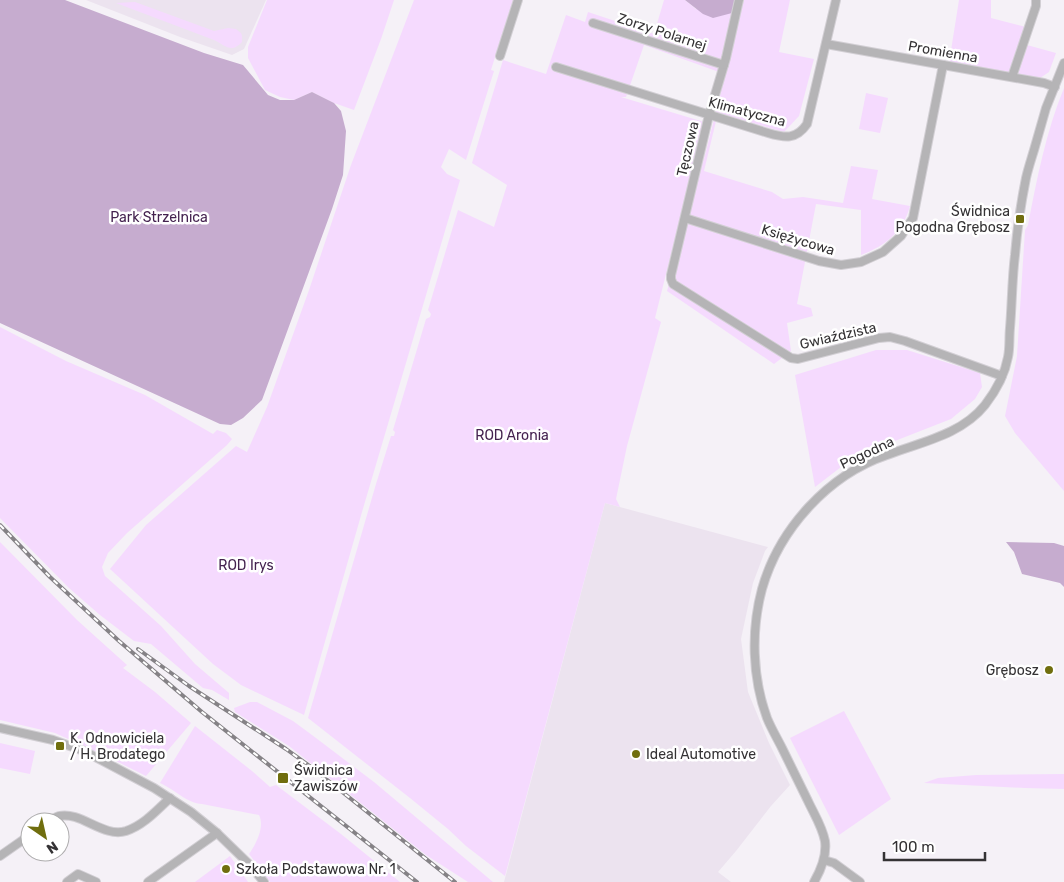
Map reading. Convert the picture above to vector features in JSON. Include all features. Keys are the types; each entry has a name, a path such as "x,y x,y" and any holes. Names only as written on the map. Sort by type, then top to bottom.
{"street":[{"path":"500,56 518,0"},
{"name":"Tęczowa","path":"671,275 709,115 724,65 739,0"},
{"name":"Klimatyczna","path":"556,67 778,136 795,136 807,124 836,0"},
{"path":"1012,77 1028,32 1036,0"},
{"name":"Zorzy Polarnej","path":"593,23 724,65"},
{"name":"Promienna","path":"826,44 1044,83 1055,87"},
{"name":"Pogodna","path":"814,882 824,860 825,842 819,822 767,718 759,689 755,665 755,644 757,614 762,589 778,550 806,510 835,483 849,473 884,456 942,436 959,428 974,417 995,391 1008,358 1015,254 1026,177 1046,110 1064,63"},
{"name":"Księżycowa","path":"685,218 819,262 841,266 861,262 883,252 901,236 913,218 943,65"},
{"name":"Gwiaździsta","path":"671,275 674,284 791,358 798,359 879,338 890,337 1002,376"},
{"path":"0,728 53,740 84,751 154,788 191,812 217,833 250,865 264,882"},
{"path":"70,817 104,830 124,832 137,826 170,798"},
{"path":"148,882 217,833"},
{"path":"0,856 20,842"},
{"path":"824,860 834,863 860,882"},
{"path":"66,882 78,874 96,882"}],"shaded area":[{"name":"Park Strzelnica","path":"0,0 65,0 204,53 243,65 268,95 280,100 294,100 312,92 334,103 341,111 346,131 343,175 332,209 262,400 243,418 231,425 220,424 0,323"},
{"path":"86,0 266,0 244,49 232,55"},
{"path":"685,0 736,0 732,13 713,18 703,14"},
{"name":"Ideal Automotive","path":"605,503 768,547 753,583 741,639 748,692 769,743 790,785 718,872 731,882 504,882"},
{"path":"1006,542 1054,543 1064,546 1064,587 1060,583 1022,574 1014,552"}],"green space":[{"path":"267,0 394,0 354,110 312,92 294,100 280,97 265,90 248,58 248,47"},
{"name":"ROD Irys","path":"414,0 513,0 491,70 494,71 466,160 449,149 441,167 447,174 460,180 304,715 241,685 213,664 110,569 146,525 236,446 247,452 267,407 351,165"},
{"name":"ROD Aronia","path":"664,0 685,0 696,9 734,9 719,72 644,45 626,97 621,97 704,122 655,318 661,322 627,446 616,499 620,507 605,503 505,876 308,718 376,484 391,436 394,436 395,432 393,430 426,319 431,314 428,310 458,210 494,227 507,185 472,163 503,60 546,74 566,15 585,22 588,12 654,34"},
{"path":"744,0 790,0 779,52 814,59 799,116 784,132 718,113 704,171 772,192 783,199 803,197 843,203 851,166 878,170 872,199 910,206 903,223 892,237 878,247 861,255 861,210 816,204 797,304 811,308 813,316 787,323 791,351 774,364 667,291 706,151"},
{"path":"959,0 991,0 991,18 1026,27 1010,73 949,63"},
{"path":"135,2 214,31 228,28 236,29 241,33 242,42 238,46 231,48 116,3"},
{"path":"1027,45 1056,53 1049,72 1040,78 1017,74"},
{"path":"1064,88 1064,491 1015,433 1005,416 1017,356 1025,230 1028,225 1047,138"},
{"path":"866,93 888,98 880,133 859,129"},
{"path":"0,327 66,361 145,395 213,434 217,430 226,433 232,439 127,533 108,553 102,567 105,576 161,626 195,664 229,693 229,700 212,690 203,688 151,644 134,641 100,615 69,588 0,518"},
{"path":"876,350 907,350 980,373 982,387 975,399 951,419 854,457 815,487 795,375"},
{"path":"0,542 77,620 127,665 123,668 191,723 146,776 55,733 0,720"},
{"path":"250,702 257,702 293,721 312,735 374,782 493,882 468,882 426,855 289,746 235,712 234,708"},
{"path":"844,711 891,799 839,835 790,738"},
{"path":"195,726 270,787 276,785 400,882 270,882 249,854 260,830 261,820 259,815 192,802 160,783"},
{"path":"0,743 35,751 30,774 0,768"},
{"path":"1064,774 1064,789 924,783 938,778 976,775"},
{"name":"Szkoła Podstawowa Nr. 1","path":"230,856 248,882 195,882"}],"railway":[{"path":"0,525 50,577 154,671 202,712 417,882"},
{"path":"138,649 189,686 311,767 455,882"}],"place":[{"name":"Świdnica Pogodna Grębosz","path":"1020,219"},
{"name":"Grębosz","path":"1049,670"},
{"name":"K. Odnowiciela / H. Brodatego","path":"60,746"},
{"name":"Ideal Automotive","path":"636,754"},
{"name":"Świdnica Zawiszów","path":"283,778"},
{"name":"Szkoła Podstawowa Nr. 1","path":"226,869"}]}
